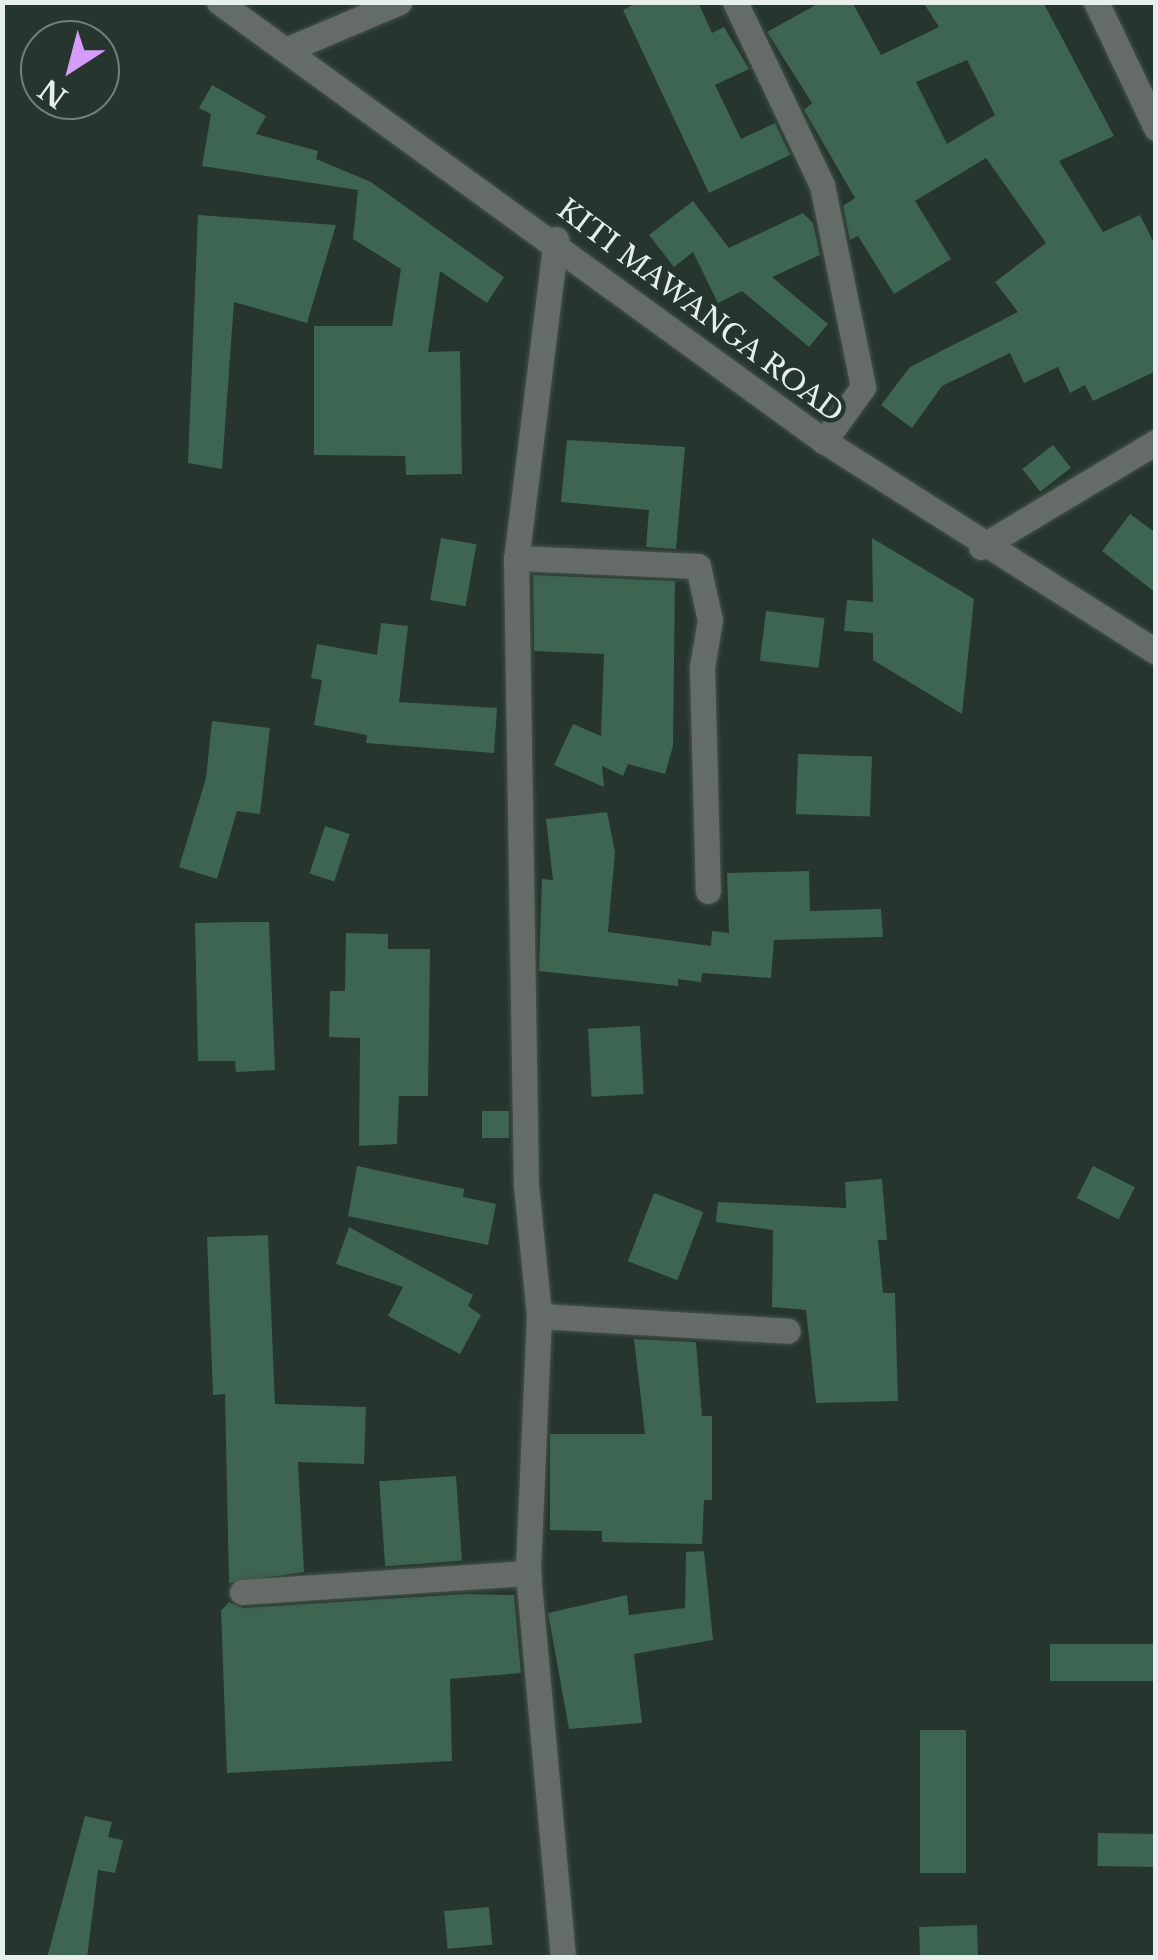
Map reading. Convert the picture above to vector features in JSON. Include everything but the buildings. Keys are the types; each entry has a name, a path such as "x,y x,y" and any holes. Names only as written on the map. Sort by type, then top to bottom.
{"street":[{"name":"KITI MAWANGA ROAD","path":"220,2 556,240 824,440 982,547 1156,652"},
{"path":"286,50 399,2"},
{"path":"735,2 822,184 863,386 824,440"},
{"path":"1096,2 1156,128"},
{"path":"556,240 516,558 526,1184 539,1316 528,1573 563,1958"},
{"path":"982,547 1156,442"},
{"path":"516,558 698,566 710,620 702,667 708,891"},
{"path":"539,1316 788,1331"},
{"path":"242,1592 528,1573"}]}
